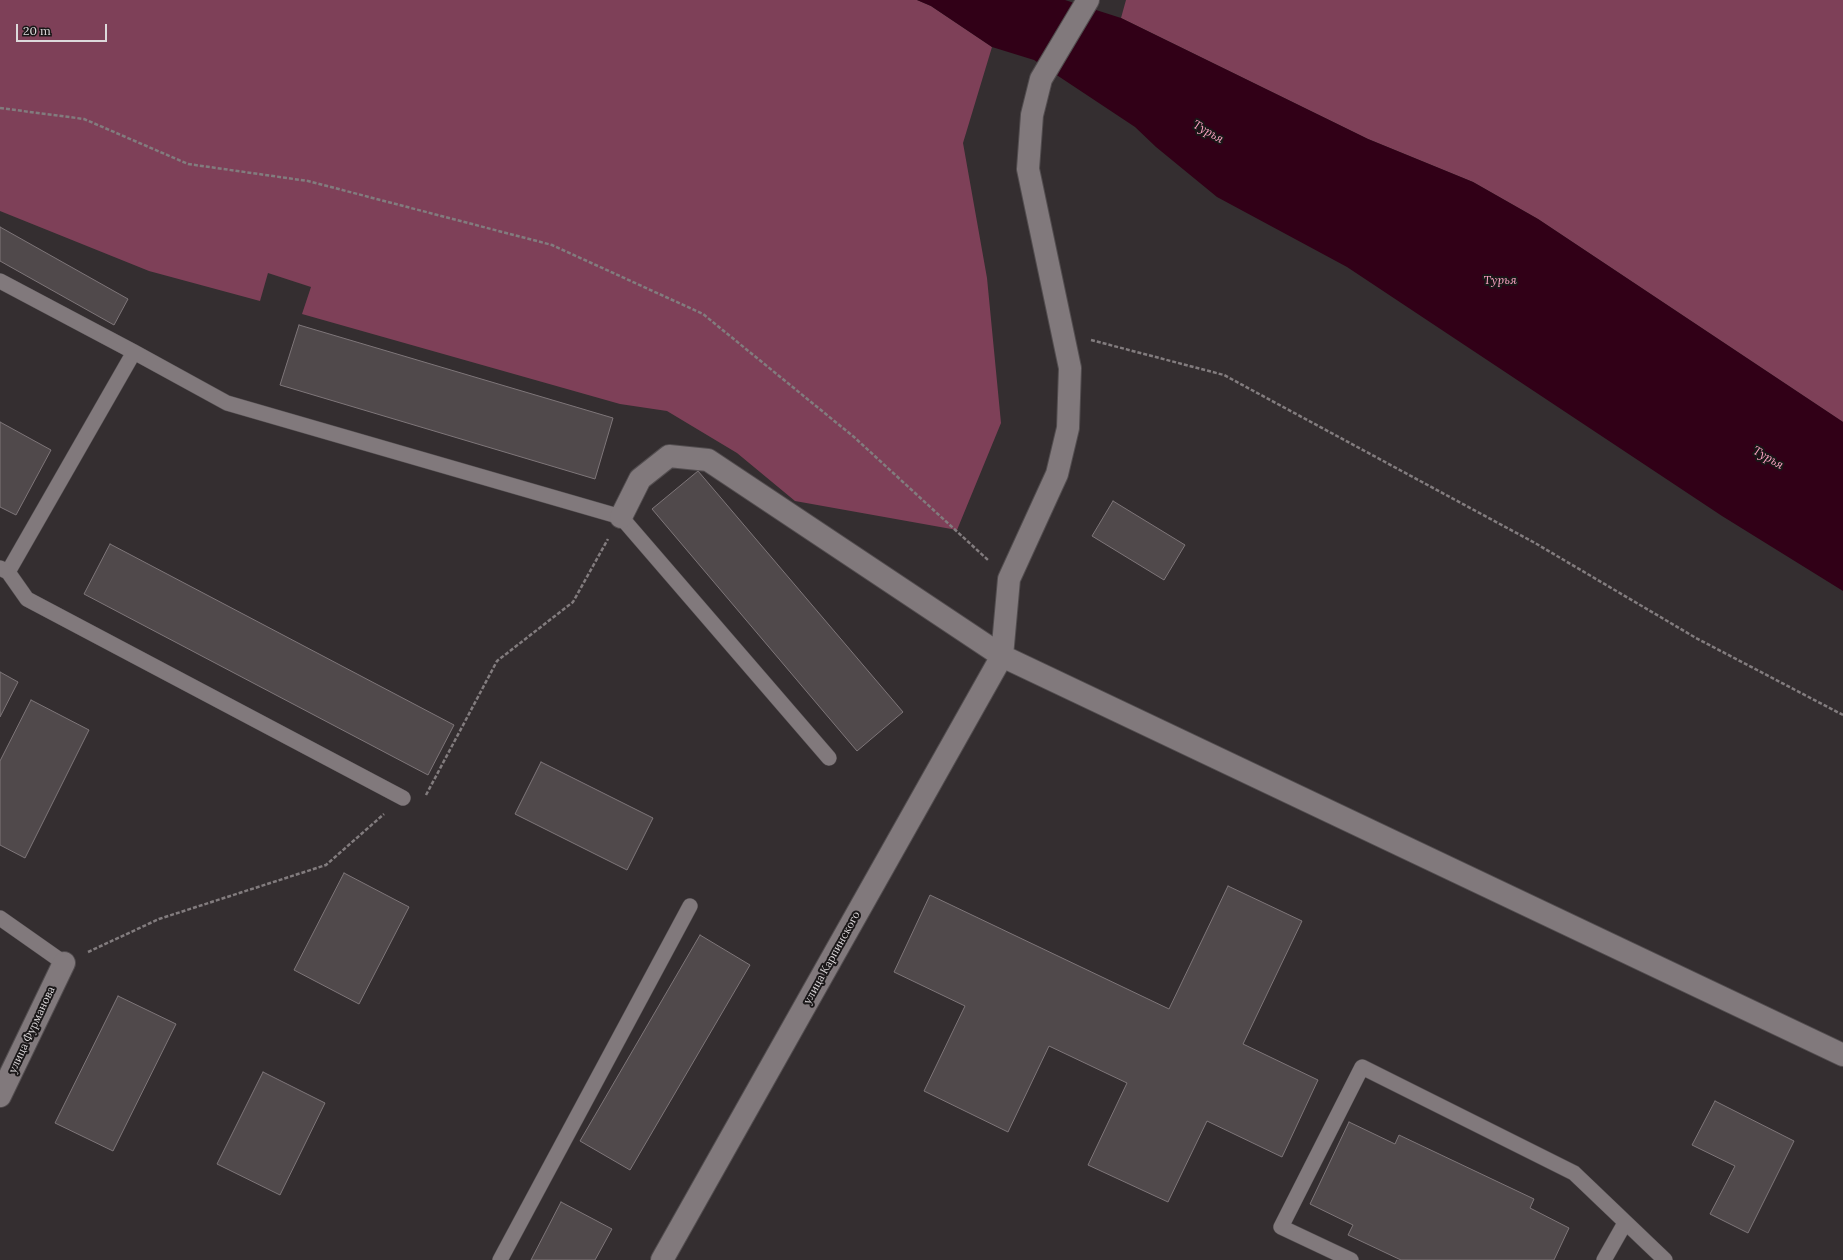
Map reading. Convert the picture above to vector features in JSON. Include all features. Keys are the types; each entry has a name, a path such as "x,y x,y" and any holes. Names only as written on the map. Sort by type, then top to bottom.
{"street":[{"path":"1002,656 1009,579 1057,474 1068,428 1070,368 1028,169 1032,115 1041,79 1088,0"},
{"path":"621,517 640,479 669,456 708,460 1002,656 1843,1055"},
{"name":"улица Карпинского","path":"662,1260 1002,656"},
{"name":"улица Фурманова","path":"0,1096 64,963"}],"lane":[{"path":"0,281 227,403 621,517 829,758"},
{"path":"134,352 4,570 27,599 403,798"},
{"path":"500,1260 690,906"},
{"path":"0,918 64,963"},
{"path":"1351,1260 1281,1227 1362,1067 1574,1173 1665,1260"},
{"path":"1604,1260 1625,1223"}],"path":[{"path":"0,108 84,119 188,164 308,182 552,245 703,314 854,437 1009,579"},
{"path":"1063,332 1224,375 1535,543 1696,638 1843,715"}],"shaded area":[{"path":"0,0 917,0 931,6 992,47 963,143 987,278 1001,423 957,530 795,501 737,453 667,411 620,404 302,314 311,287 268,273 260,301 149,271 0,211"},
{"path":"1126,0 1843,0 1843,422 1538,219 1473,182 1368,139 1121,18"}],"water":[{"name":"Турья","path":"917,0 1065,0 1121,18 1368,139 1473,182 1538,219 1843,422 1843,591 1722,516 1347,267 1217,197 1156,147 1135,127 1034,60 992,47 931,6"}],"building":[{"path":"0,227 128,299 114,325 0,261"},
{"path":"299,325 613,418 595,479 280,385"},
{"path":"0,422 51,450 16,515 0,507"},
{"path":"698,471 903,712 857,751 652,509"},
{"path":"1113,501 1185,545 1164,580 1092,536"},
{"path":"110,544 454,725 428,775 84,594"},
{"path":"0,672 18,682 0,717"},
{"path":"31,700 89,730 25,858 0,845 0,761"},
{"path":"541,762 653,818 627,870 515,814"},
{"path":"344,873 409,907 359,1004 294,970"},
{"path":"1228,886 1302,921 1243,1044 1318,1080 1282,1157 1207,1121 1168,1202 1088,1165 1127,1083 1049,1046 1008,1132 924,1091 965,1006 894,972 930,895 1169,1009"},
{"path":"700,935 750,965 630,1170 580,1141"},
{"path":"118,996 176,1024 113,1151 55,1123"},
{"path":"263,1072 325,1103 280,1195 217,1164"},
{"path":"1715,1101 1794,1141 1748,1233 1710,1214 1735,1166 1692,1145"},
{"path":"1349,1122 1395,1144 1399,1135 1534,1199 1530,1208 1569,1228 1554,1260 1401,1260 1348,1235 1353,1225 1310,1204"},
{"path":"561,1202 612,1229 595,1260 531,1260"}]}
